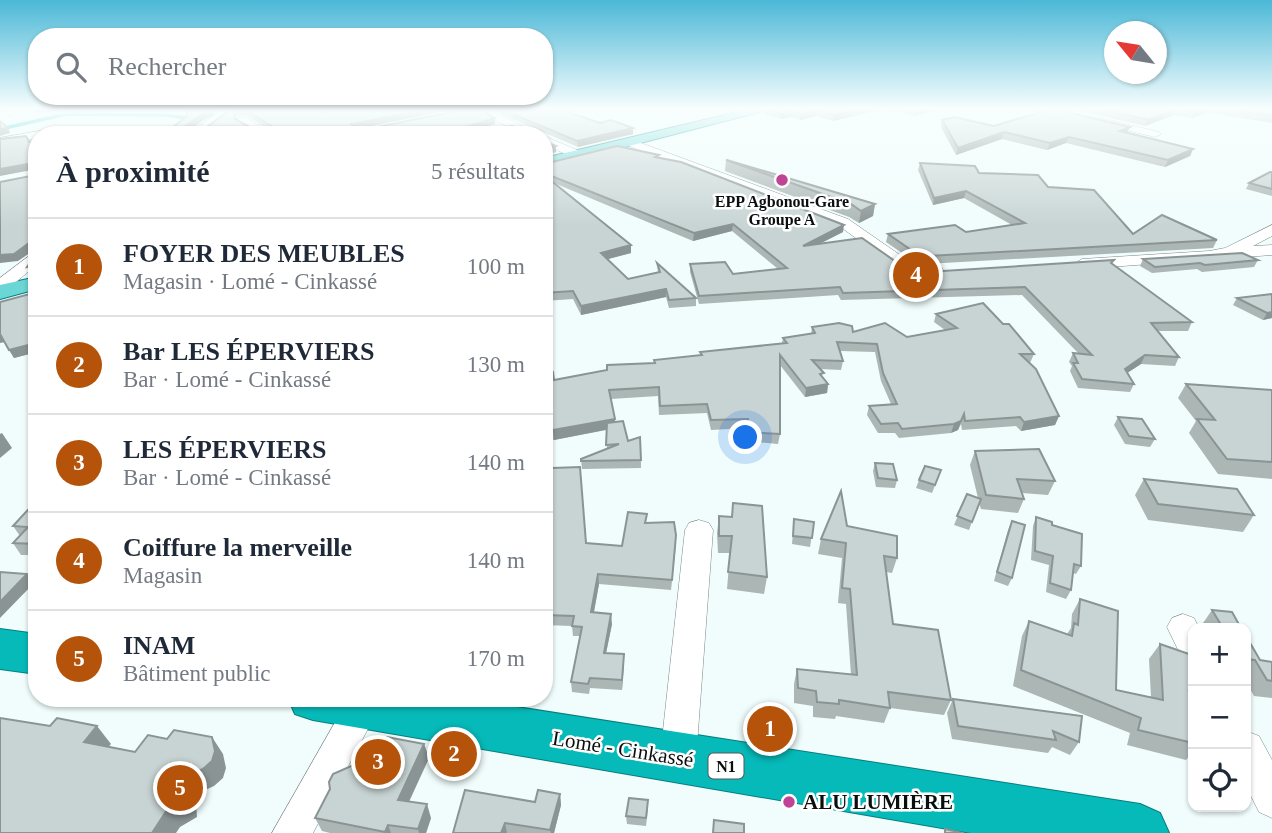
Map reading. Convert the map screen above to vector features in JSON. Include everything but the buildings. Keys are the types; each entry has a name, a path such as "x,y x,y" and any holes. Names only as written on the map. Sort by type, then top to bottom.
{"highway":[{"path":"0,649 28,653"},
{"name":"Lomé - Cinkassé","path":"368,707 1140,833"}],"main road":[{"path":"553,161 605,149"},
{"path":"0,289 28,284"}],"street":[{"path":"565,149 578,155"},
{"path":"647,149 843,222 908,268 926,272 953,271"},
{"path":"1230,252 1272,230"},
{"path":"1061,265 1272,250"},
{"path":"0,289 28,263"},
{"path":"678,758 699,530"},
{"path":"292,833 336,707"},
{"path":"1247,749 1272,799"}],"place":[{"name":"EPP Agbonou-Gare Groupe A","path":"782,180"},
{"name":"Coiffure la merveille","path":"916,275"},
{"name":"FOYER DES MEUBLES","path":"770,729"},
{"name":"Bar LES ÉPERVIERS","path":"454,754"},
{"name":"LES ÉPERVIERS","path":"378,762"},
{"name":"INAM","path":"180,788"},
{"name":"ALU LUMIÈRE","path":"789,802"}]}
